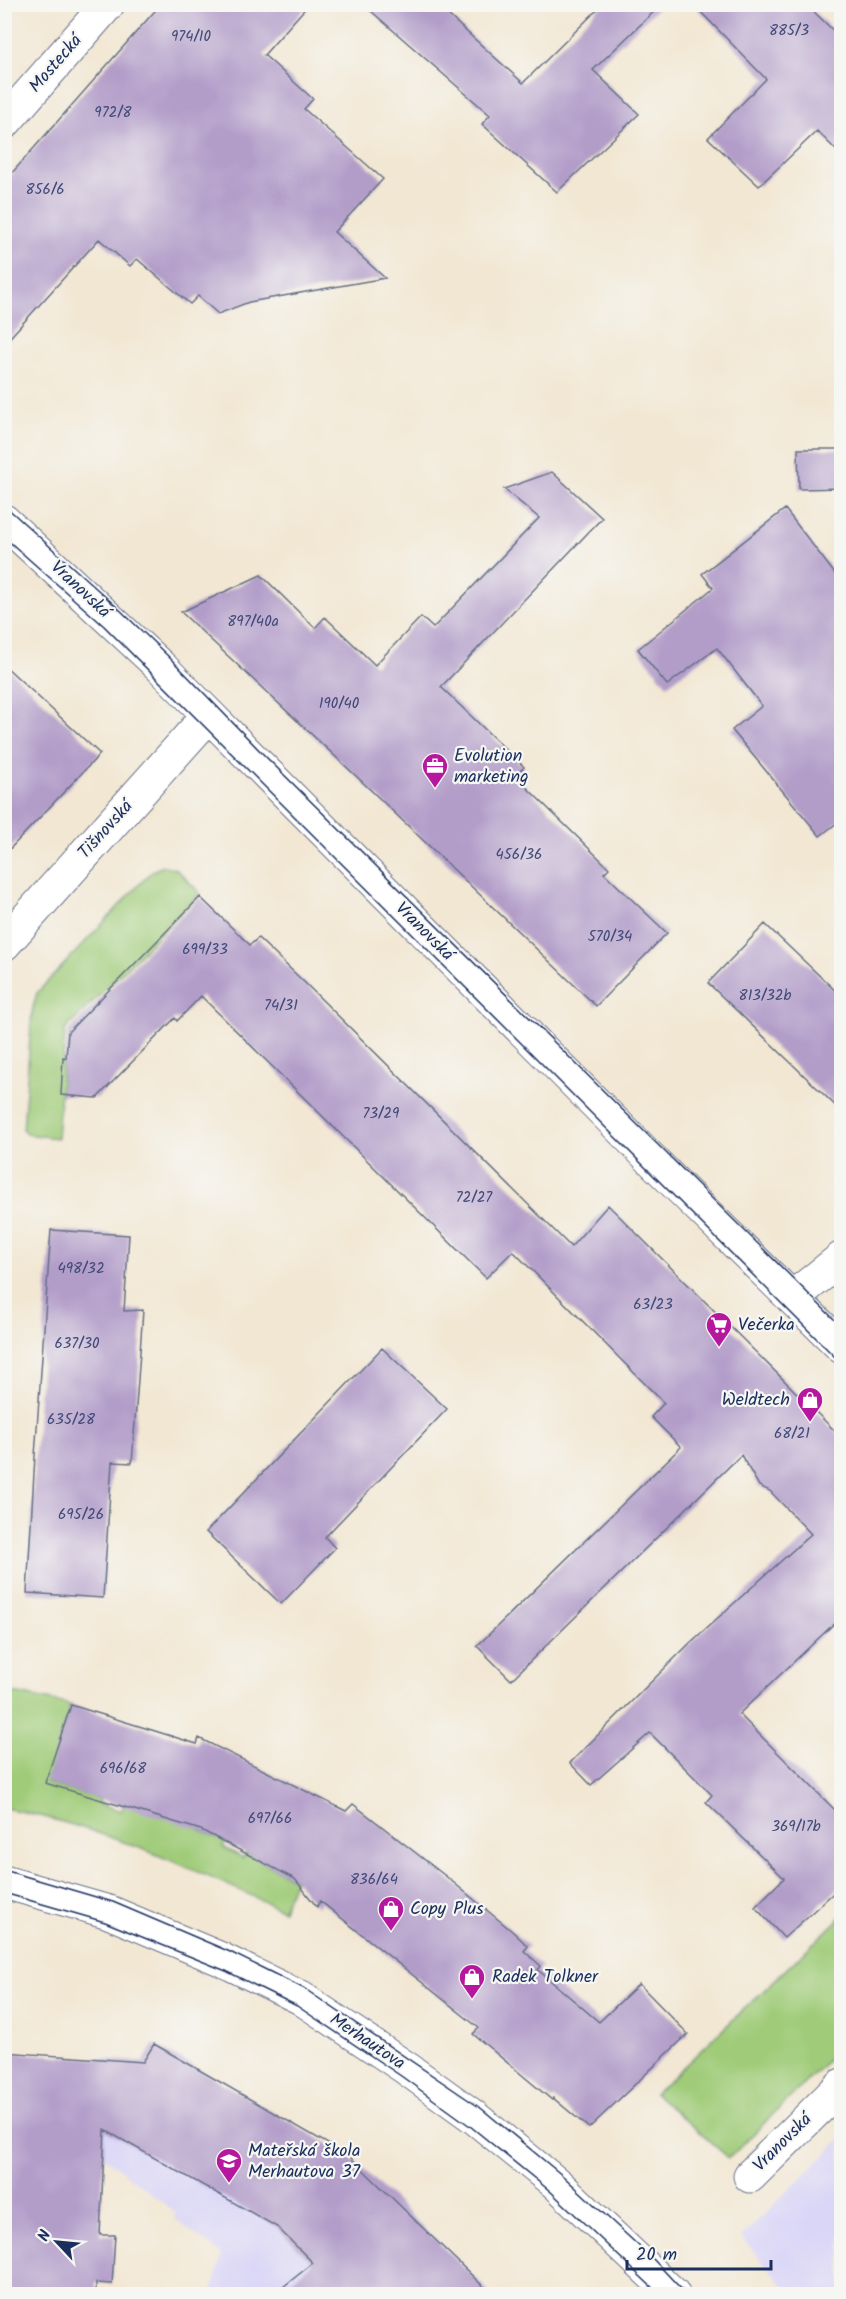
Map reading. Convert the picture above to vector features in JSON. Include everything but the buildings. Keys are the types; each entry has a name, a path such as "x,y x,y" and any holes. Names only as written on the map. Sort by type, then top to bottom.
{"street":[{"name":"Mostecká","path":"4,123 108,4"},
{"name":"Vranovská","path":"4,521 112,619 842,1347"},
{"name":"Tišnovská","path":"4,944 209,715"},
{"path":"792,1298 842,1258"},
{"name":"Merhautova","path":"4,1882 109,1912 223,1960 301,1998 406,2067 474,2117 557,2184 673,2295"},
{"name":"Vranovská","path":"750,2176 842,2085"}],"shaded area":[{"path":"154,2044 349,2156 492,2294 211,2294 222,2255 176,2220 174,2218 176,2213 93,2148"},
{"path":"841,2139 841,2294 791,2294 741,2237"}],"green space":[{"path":"163,866 176,869 200,893 65,1030 57,1138 26,1134 23,1130 32,1012 37,993 152,871"},
{"path":"4,1691 71,1705 46,1783 100,1799 99,1804 121,1811 124,1806 176,1817 225,1842 223,1847 243,1858 246,1853 295,1879 283,1910 181,1865 112,1838 77,1826 5,1808"},
{"path":"841,1917 841,2047 729,2158 655,2094"}],"tram line":[{"path":"4,505 169,657 265,756 842,1327"},
{"path":"4,537 104,626 842,1364"},
{"path":"4,1870 113,1902 228,1951 305,1989 482,2109 563,2176 653,2259 686,2294"},
{"path":"4,1893 105,1922 226,1971 297,2006 470,2126 550,2191 659,2294"}],"place":[{"name":"Evolution marketing","path":"435,789"},
{"name":"Večerka","path":"719,1348"},
{"name":"Weldtech","path":"810,1423"},
{"name":"Copy Plus","path":"391,1932"},
{"name":"Radek Tolkner","path":"472,2000"},
{"name":"Mateřská škola Merhautova 37","path":"229,2184"}]}
